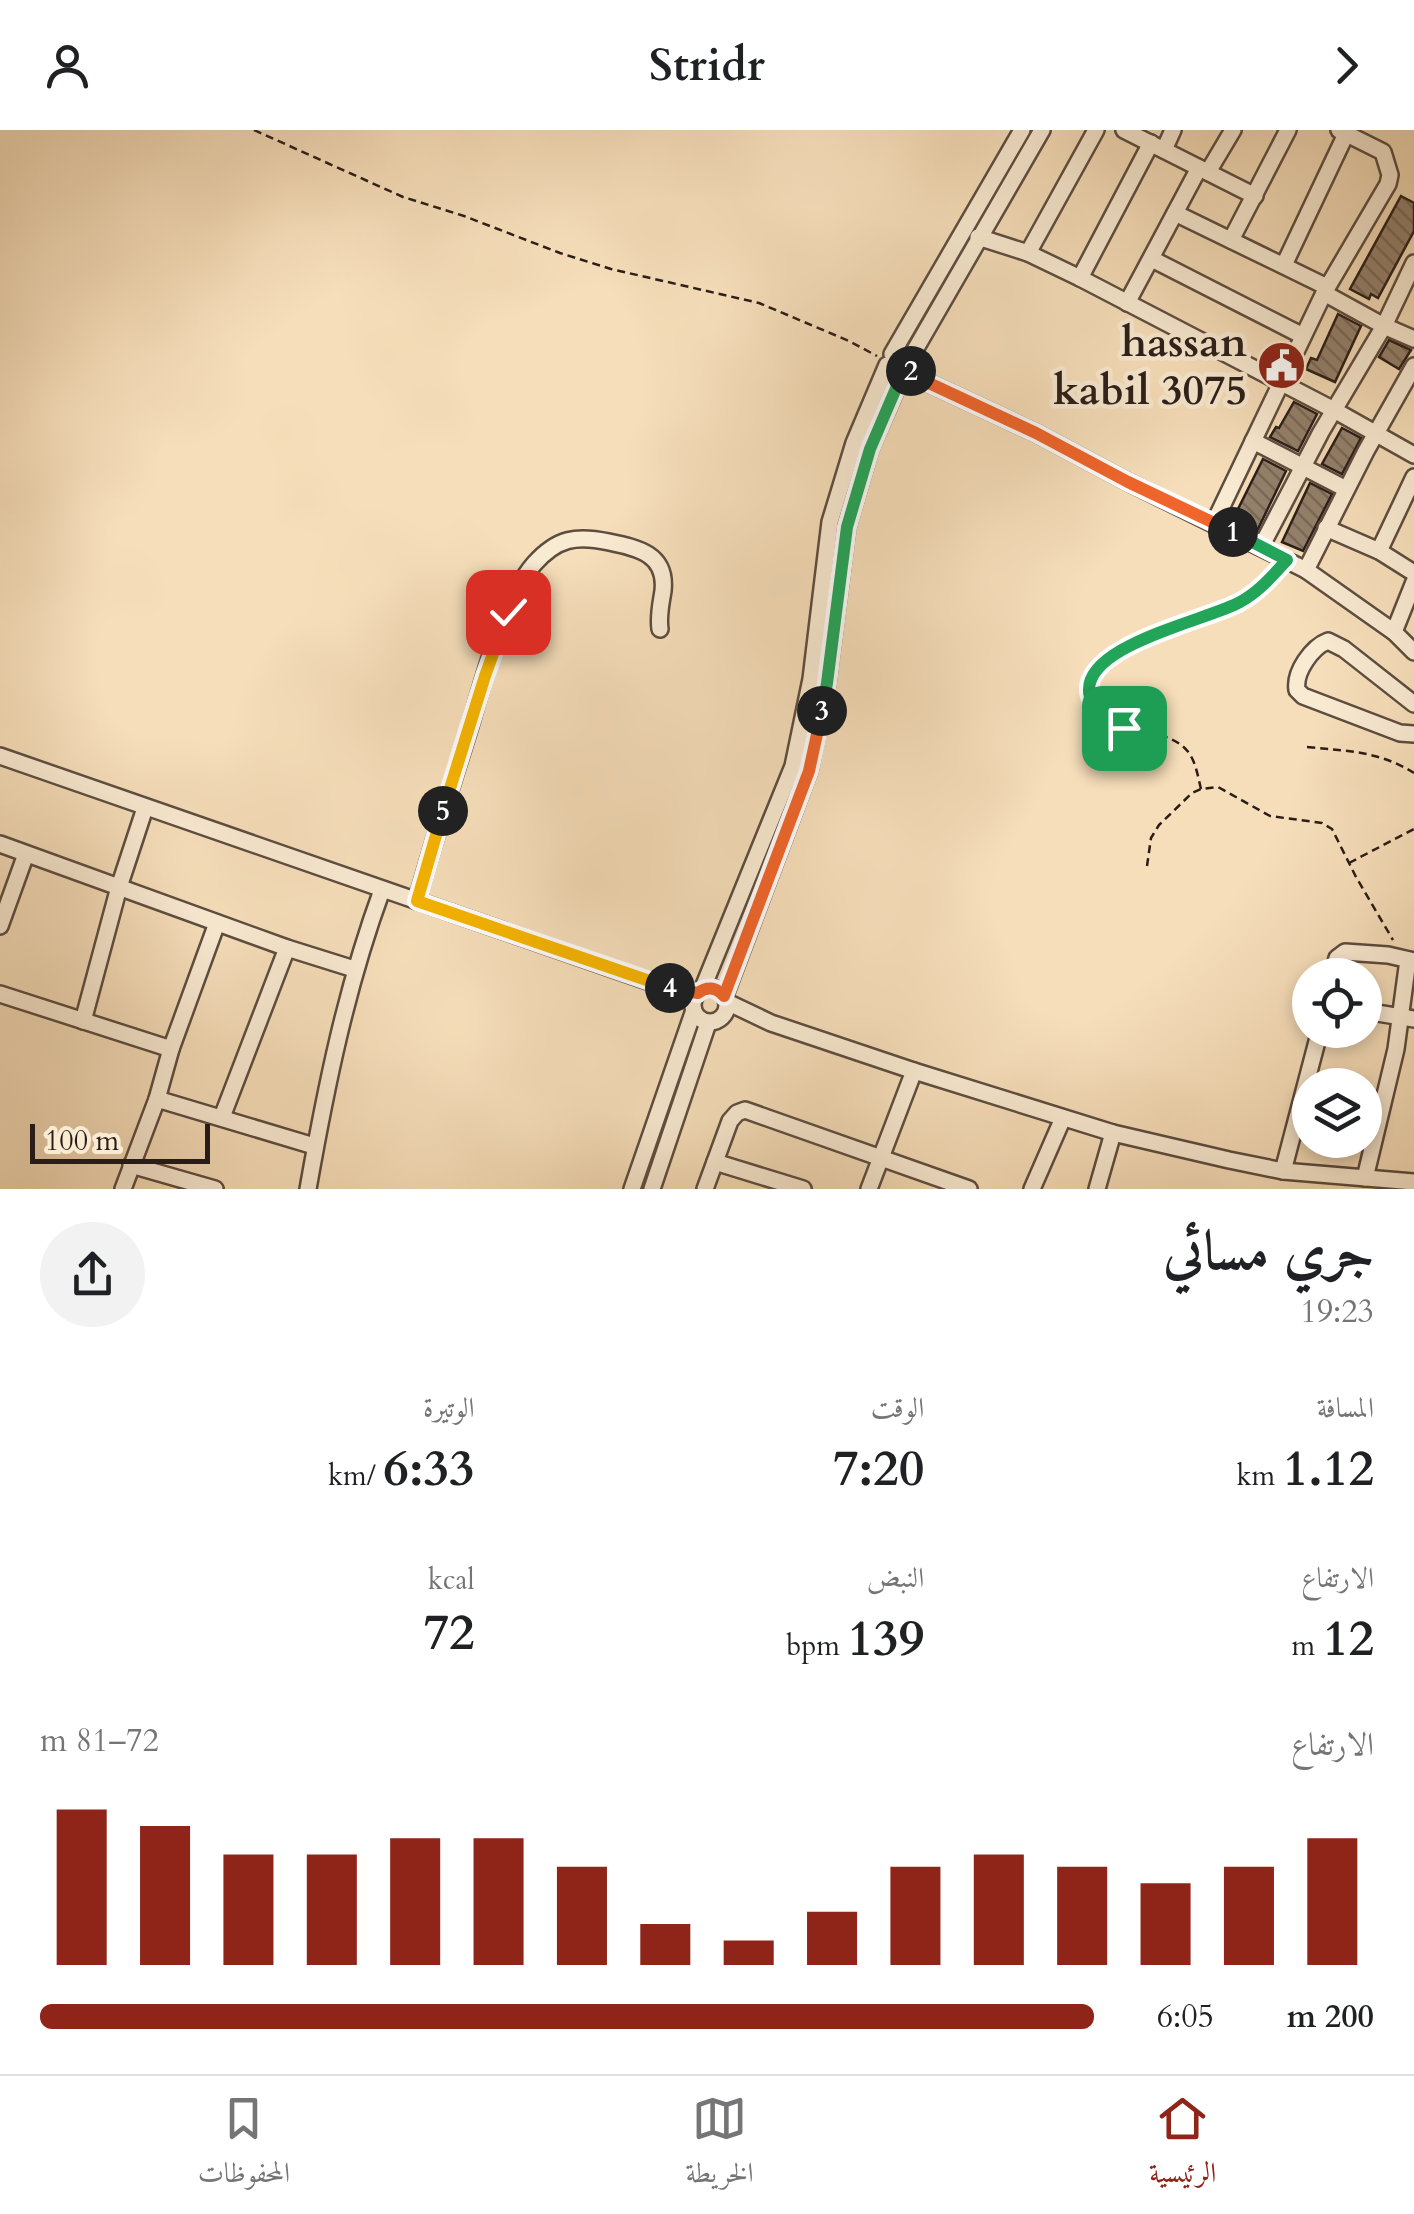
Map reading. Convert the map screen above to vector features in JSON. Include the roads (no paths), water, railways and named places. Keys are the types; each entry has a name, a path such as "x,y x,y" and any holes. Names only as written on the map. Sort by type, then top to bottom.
{"street":[{"path":"632,1189 696,1001 793,766 811,679 830,522 854,444 889,360 1022,130"},
{"path":"652,1189 714,1021 725,1014 726,998 809,771 827,683 847,527 870,449 906,368 1042,130"},
{"path":"1028,254 1096,130"},
{"path":"1124,130 1256,196"},
{"path":"1080,278 1158,146 1173,130"},
{"path":"1127,303 1175,213 1233,130"},
{"path":"1232,240 1288,130"},
{"path":"1214,523 1325,290 1388,184 1390,175 1383,152 1343,132 1284,265"},
{"path":"1175,213 1284,265 1384,326 1414,339"},
{"path":"978,237 1080,278 1414,455"},
{"path":"1152,259 1303,336"},
{"path":"1261,546 1384,326 1414,263"},
{"path":"889,360 904,355 906,368 931,384 1306,570 1394,632 1414,652"},
{"path":"1306,570 1414,366"},
{"path":"1253,441 1346,489"},
{"path":"1379,551 1407,508 1414,476"},
{"path":"1326,528 1379,551 1414,573"},
{"path":"417,901 485,676 511,604 534,565 559,545 579,538 642,551 653,558 663,579 660,629"},
{"path":"1394,632 1414,582"},
{"path":"1414,704 1331,641 1320,644 1295,683 1303,696 1400,733 1414,734"},
{"path":"0,756 696,1001"},
{"path":"83,1021 146,808"},
{"path":"0,844 354,969"},
{"path":"0,926 26,854"},
{"path":"308,1189 326,1084 354,969 382,890"},
{"path":"123,1189 218,923"},
{"path":"222,1117 288,948"},
{"path":"1338,958 1344,952 1409,960 1408,1018 1365,1178"},
{"path":"696,1001 714,988 771,1023 1113,1133 1284,1170 1322,1182 1365,1178 1414,1182"},
{"path":"0,994 171,1049"},
{"path":"696,1001 699,1019 771,1023"},
{"path":"1382,1014 1408,1018"},
{"path":"1284,1170 1315,1048"},
{"path":"869,1189 914,1071"},
{"path":"157,1100 314,1146"},
{"path":"705,1189 733,1116 745,1110 969,1189"},
{"path":"1032,1189 1063,1118"},
{"path":"1097,1189 1113,1133"},
{"path":"715,1162 803,1189"},
{"path":"132,1165 214,1189"}],"place":[{"name":"hassan kabil 3075","path":"1282,365"}]}
